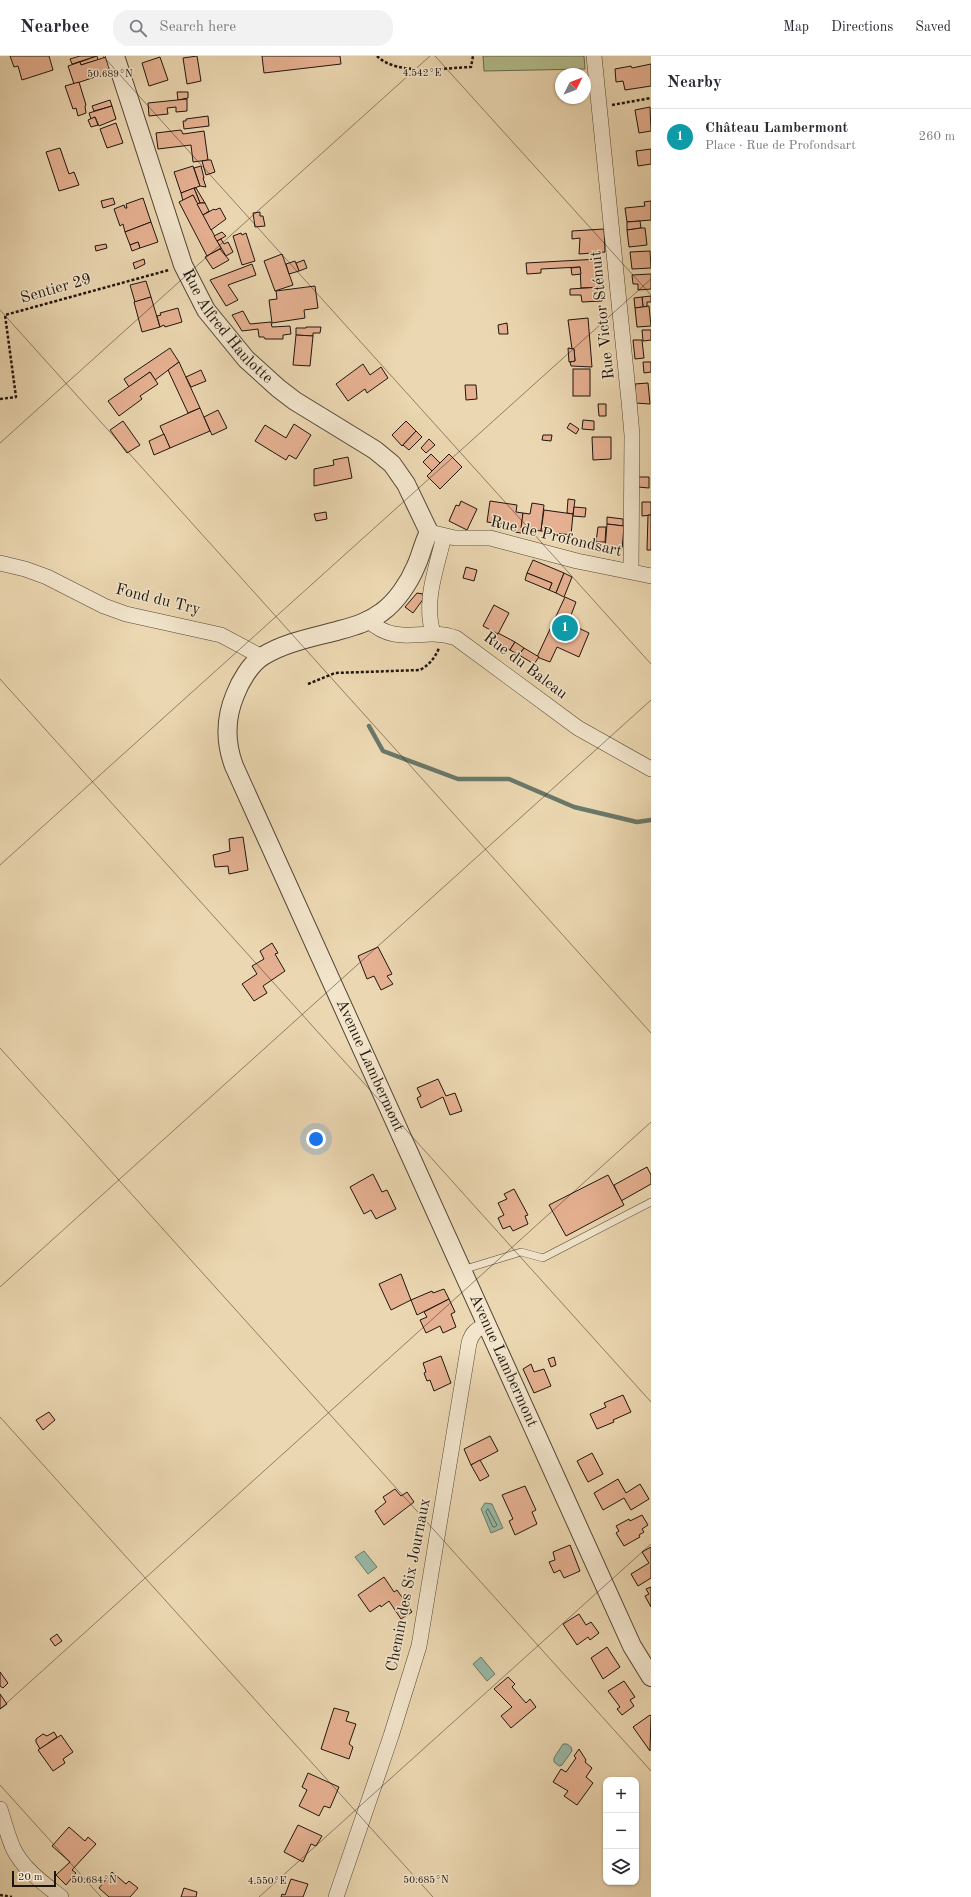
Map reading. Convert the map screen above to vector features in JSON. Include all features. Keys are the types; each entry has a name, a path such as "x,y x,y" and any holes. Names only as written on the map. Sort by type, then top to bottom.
{"street":[{"name":"Rue Alfred Haulotte","path":"115,56 183,265 206,310 246,359 295,401 374,450 392,464 437,534"},
{"name":"Rue Victor Sténuit","path":"594,56 630,401 632,435 631,571"},
{"name":"Rue de Profondsart","path":"437,534 455,538 490,538 577,561 651,576"},
{"name":"Avenue Lambermont","path":"437,534 423,544 417,565 409,581 383,612 369,621 297,642 262,657 244,678 232,702 226,729 230,756 297,908 632,1646 651,1677"},
{"path":"437,534 428,606 429,619 437,633"},
{"name":"Fond du Try","path":"0,563 25,569 47,577 104,606 126,614 221,634 262,657"},
{"name":"Rue du Baleau","path":"369,621 378,629 400,635 412,636 437,633 456,638 578,728 651,769"},
{"name":"Chemin des Six Journaux","path":"336,1897 416,1659 426,1614 471,1336 476,1330 486,1325"},
{"path":"0,1809 14,1848 22,1861 31,1873 61,1897"}],"lane":[{"path":"462,1271 521,1252 543,1258 651,1202"}],"path":[{"path":"377,56 383,62 398,67 419,68 471,67 473,56"},
{"path":"600,107 651,98"},
{"name":"Sentier 29","path":"0,399 16,397 5,316 183,265"},
{"path":"308,684 335,673 420,670 427,667 435,658 439,649 437,633"},
{"path":"0,1895 12,1897"}],"green space":[{"path":"483,56 584,56 585,68 484,71"}],"water":[{"path":"485,1503 492,1504 503,1528 491,1533 481,1509"},
{"path":"364,1551 377,1567 368,1574 355,1557"},
{"path":"481,1657 495,1674 487,1681 473,1664"},
{"path":"563,1744 567,1744 571,1747 572,1751 562,1765 559,1766 554,1762 554,1758"}],"building":[{"path":"10,56 49,56 53,70 22,80 18,66 14,67"},
{"path":"80,56 97,56 72,64 70,59"},
{"path":"97,56 98,60 81,65 80,62"},
{"path":"197,56 201,81 187,84 183,58"},
{"path":"262,56 340,56 341,64 264,73"},
{"path":"106,57 110,72 74,84 68,66 80,62 81,65"},
{"path":"160,57 168,80 149,86 142,63"},
{"path":"651,64 651,86 625,90 623,81 616,82 615,69 631,66 632,68"},
{"path":"79,82 86,105 86,113 78,116 76,108 73,109 65,86"},
{"path":"177,92 188,92 188,98 178,100"},
{"path":"187,99 187,111 176,112 176,107 167,108 168,114 149,116 148,103"},
{"path":"110,100 112,106 94,111 92,106"},
{"path":"112,106 116,119 99,126 95,117 91,119 89,113"},
{"path":"650,107 651,131 639,133 635,110"},
{"path":"208,116 209,126 184,129 183,121 186,121 186,119"},
{"path":"95,117 98,125 91,127 88,120"},
{"path":"116,123 123,143 107,148 100,129"},
{"path":"181,130 183,134 204,131 208,160 193,162 191,145 158,149 156,133"},
{"path":"60,148 69,174 74,172 79,185 59,191 46,152"},
{"path":"651,149 651,164 638,166 636,151"},
{"path":"211,160 215,172 206,175 202,161"},
{"path":"193,166 200,186 181,193 174,172"},
{"path":"201,166 206,187 200,186 194,168"},
{"path":"194,188 196,188 205,203 200,203"},
{"path":"194,188 200,203 197,204 193,195 183,201 181,193"},
{"path":"193,195 221,248 207,256 179,202"},
{"path":"113,198 115,204 103,208 101,201"},
{"path":"143,198 151,222 125,232 123,224 120,226 114,209 124,205 125,208 127,208 126,204"},
{"path":"651,201 651,220 627,222 625,208 645,206 644,202"},
{"path":"205,203 209,211 203,215 197,204"},
{"path":"220,208 226,219 211,230 203,215 214,209"},
{"path":"260,212 260,216 263,216 265,226 255,227 253,213"},
{"path":"640,221 641,228 627,230 627,222"},
{"path":"151,222 158,242 140,248 138,242 130,245 125,232"},
{"path":"645,228 647,245 629,247 627,230"},
{"path":"604,229 605,252 579,254 580,238 572,239 572,231"},
{"path":"222,232 226,236 217,241 214,236"},
{"path":"241,233 242,235 246,233 255,261 242,265 233,236"},
{"path":"221,239 224,244 228,242 233,252 226,256 217,241"},
{"path":"138,242 140,248 132,251 130,245"},
{"path":"106,244 107,248 96,251 95,246"},
{"path":"220,249 229,260 213,269 205,257"},
{"path":"650,251 651,268 632,269 630,252"},
{"path":"282,254 293,285 275,291 264,261"},
{"path":"144,259 145,264 135,269 133,263"},
{"path":"599,259 601,287 581,288 580,267 541,269 541,273 527,274 526,263"},
{"path":"304,260 307,268 299,271 296,263"},
{"path":"295,261 299,271 289,274 286,264"},
{"path":"252,264 256,275 228,285 238,300 226,306 210,280"},
{"path":"580,267 581,274 572,275 571,268"},
{"path":"651,274 651,289 638,290 638,284 633,284 632,275"},
{"path":"85,276 86,281 76,284 74,279"},
{"path":"146,281 151,297 135,302 130,285"},
{"path":"315,286 318,308 304,310 305,318 272,323 269,300 277,299 276,291"},
{"path":"601,287 602,301 582,302 581,295 570,295 570,289"},
{"path":"651,296 651,302 647,302 647,307 643,307 642,297"},
{"path":"151,297 160,327 142,332 134,302"},
{"path":"642,297 643,307 635,308 634,298"},
{"path":"649,306 651,326 637,327 635,308"},
{"path":"178,308 182,322 160,327 157,316 161,315 160,313"},
{"path":"243,311 250,324 271,322 272,327 290,326 291,334 283,335 283,339 265,339 264,337 259,337 258,329 242,331 232,315"},
{"path":"588,318 592,367 571,366 570,362 575,361 568,320"},
{"path":"507,323 508,334 499,334 498,325"},
{"path":"321,327 320,333 313,333 313,336 296,335 296,328"},
{"path":"642,330 651,330 651,340 643,341"},
{"path":"296,335 313,336 310,366 293,365"},
{"path":"633,340 642,340 644,358 635,359"},
{"path":"170,348 179,362 155,380 150,372 129,387 124,379"},
{"path":"568,348 574,349 575,361 569,362"},
{"path":"179,362 200,408 188,413 168,370"},
{"path":"643,362 651,362 651,372 644,373"},
{"path":"363,364 370,375 381,367 388,378 367,393 365,389 348,401 336,384"},
{"path":"573,369 590,369 590,396 573,396"},
{"path":"201,370 206,381 191,387 186,377"},
{"path":"150,372 158,384 140,396 142,399 119,416 108,401"},
{"path":"648,383 650,404 636,403 635,384"},
{"path":"465,385 476,385 477,399 466,400"},
{"path":"598,404 606,404 606,416 599,416"},
{"path":"200,408 210,431 170,448 160,426"},
{"path":"218,410 227,428 212,435 204,417"},
{"path":"583,420 594,421 594,430 582,429"},
{"path":"123,421 140,445 127,453 110,430"},
{"path":"406,421 416,431 402,446 392,435"},
{"path":"570,423 579,429 576,434 567,428"},
{"path":"294,424 311,435 296,459 289,455 286,460 255,441 265,425 286,438"},
{"path":"416,431 422,437 409,450 403,445"},
{"path":"164,434 170,448 154,455 149,441"},
{"path":"543,435 552,435 551,441 542,440"},
{"path":"592,437 611,437 611,459 593,460"},
{"path":"429,439 435,445 426,453 421,448"},
{"path":"431,454 440,463 432,471 423,462"},
{"path":"449,454 462,467 440,489 427,476"},
{"path":"348,457 352,478 314,486 314,469 334,465 333,460"},
{"path":"638,477 649,477 649,488 638,487"},
{"path":"568,499 575,500 573,514 567,513"},
{"path":"461,501 477,509 467,530 449,521 456,505 459,506"},
{"path":"490,501 517,505 516,512 523,513 521,533 515,532 515,526 487,522"},
{"path":"642,502 651,502 651,515 642,516"},
{"path":"532,503 544,505 541,531 521,528 523,513 530,514"},
{"path":"574,507 586,508 585,517 573,516"},
{"path":"544,510 573,514 571,535 541,531"},
{"path":"326,512 327,519 316,521 314,514"},
{"path":"648,515 651,515 651,550 647,550"},
{"path":"607,517 623,519 623,526 607,524"},
{"path":"607,524 624,526 622,550 605,549"},
{"path":"598,527 606,527 605,542 596,542"},
{"path":"533,560 564,573 556,593 549,590 552,583 527,573"},
{"path":"466,567 477,570 474,581 463,578"},
{"path":"527,573 552,583 549,590 525,580"},
{"path":"564,573 572,577 564,597 556,593"},
{"path":"417,593 423,594 424,598 413,613 405,607"},
{"path":"565,597 576,602 568,623 589,633 579,657 557,647 550,662 537,657"},
{"path":"494,605 509,613 498,634 483,626"},
{"path":"498,633 515,642 510,650 494,640"},
{"path":"515,642 524,648 519,655 510,650"},
{"path":"524,648 539,657 534,664 519,655"},
{"path":"243,837 248,870 229,874 228,866 215,867 213,855 230,851 229,839"},
{"path":"272,943 278,953 275,954 285,971 263,986 267,993 254,1001 242,984 257,974 252,966 264,959 260,951"},
{"path":"378,947 392,974 387,976 393,984 381,990 374,976 367,979 358,956"},
{"path":"438,1079 446,1096 455,1093 462,1111 450,1115 443,1097 421,1108 417,1098 421,1096 417,1088"},
{"path":"647,1167 651,1175 651,1184 621,1201 614,1185"},
{"path":"373,1174 382,1192 387,1190 396,1209 376,1219 371,1210 364,1214 350,1187"},
{"path":"608,1175 624,1205 566,1236 549,1205"},
{"path":"514,1189 528,1215 525,1216 528,1224 513,1231 510,1226 503,1229 498,1218 504,1215 498,1203 507,1199 504,1194"},
{"path":"401,1274 411,1300 391,1310 379,1284"},
{"path":"444,1289 449,1299 417,1315 411,1300 432,1291 433,1293"},
{"path":"449,1299 455,1312 451,1314 456,1327 443,1333 440,1326 426,1333 420,1320 427,1317 424,1312"},
{"path":"441,1356 451,1383 434,1391 430,1380 427,1381 423,1363"},
{"path":"554,1357 556,1365 551,1367 548,1359"},
{"path":"531,1364 534,1372 544,1369 551,1386 534,1393 523,1369"},
{"path":"623,1395 631,1412 613,1420 614,1422 597,1429 590,1414 606,1407 604,1403"},
{"path":"49,1412 55,1420 43,1430 36,1420"},
{"path":"490,1436 498,1451 471,1465 464,1449"},
{"path":"592,1453 603,1474 588,1482 577,1461"},
{"path":"480,1460 489,1476 480,1481 471,1465"},
{"path":"618,1479 626,1493 640,1484 649,1499 631,1510 624,1498 603,1510 594,1493"},
{"path":"525,1486 536,1510 532,1512 537,1524 515,1535 509,1521 513,1519 502,1495"},
{"path":"395,1489 401,1496 407,1492 414,1502 384,1525 375,1511 386,1502 383,1497"},
{"path":"642,1515 648,1525 642,1529 644,1532 639,1535 640,1537 624,1546 616,1533 619,1531 616,1526 629,1519 630,1521"},
{"path":"570,1545 580,1571 564,1578 560,1570 554,1573 549,1562 555,1560 553,1552"},
{"path":"651,1547 651,1578 638,1586 631,1574 649,1563 642,1552"},
{"path":"384,1577 394,1592 397,1590 412,1612 401,1619 389,1601 370,1612 358,1595"},
{"path":"651,1587 651,1607 645,1596 649,1594 646,1589"},
{"path":"579,1614 586,1625 591,1622 599,1633 590,1640 588,1637 577,1645 563,1624"},
{"path":"57,1634 62,1641 55,1646 50,1639"},
{"path":"607,1647 620,1667 603,1679 591,1658"},
{"path":"0,1672 8,1683 3,1688 0,1686"},
{"path":"508,1677 515,1684 512,1687 526,1703 530,1699 536,1707 511,1728 501,1716 512,1707 494,1689"},
{"path":"624,1681 635,1697 630,1700 634,1706 622,1715 617,1709 620,1707 608,1691"},
{"path":"0,1694 7,1704 0,1709"},
{"path":"334,1708 349,1712 346,1721 356,1724 349,1744 353,1747 349,1759 321,1749"},
{"path":"650,1715 651,1716 650,1751 633,1727"},
{"path":"54,1732 57,1737 40,1749 36,1739 43,1734 47,1736"},
{"path":"61,1735 73,1752 63,1759 65,1763 53,1771 38,1750"},
{"path":"579,1749 586,1760 585,1762 592,1768 586,1777 593,1783 577,1805 564,1796 568,1791 553,1782 561,1769 566,1772 576,1758 574,1756"},
{"path":"308,1773 339,1787 330,1808 324,1806 319,1816 299,1806 307,1790 302,1787"},
{"path":"298,1825 322,1836 316,1846 311,1844 303,1862 284,1852"},
{"path":"69,1827 85,1841 88,1837 96,1844 72,1870 76,1873 66,1885 56,1875 70,1862 52,1846"},
{"path":"112,1872 126,1884 129,1881 138,1888 130,1897 109,1897 99,1888"},
{"path":"291,1879 308,1884 303,1897 281,1897 282,1894 285,1895"},
{"path":"184,1888 197,1892 196,1897 181,1897"}],"waterway":[{"path":"369,726 383,751 458,779 509,779 574,807 637,822 651,820"}],"place":[{"name":"Château Lambermont","path":"565,628"}]}
